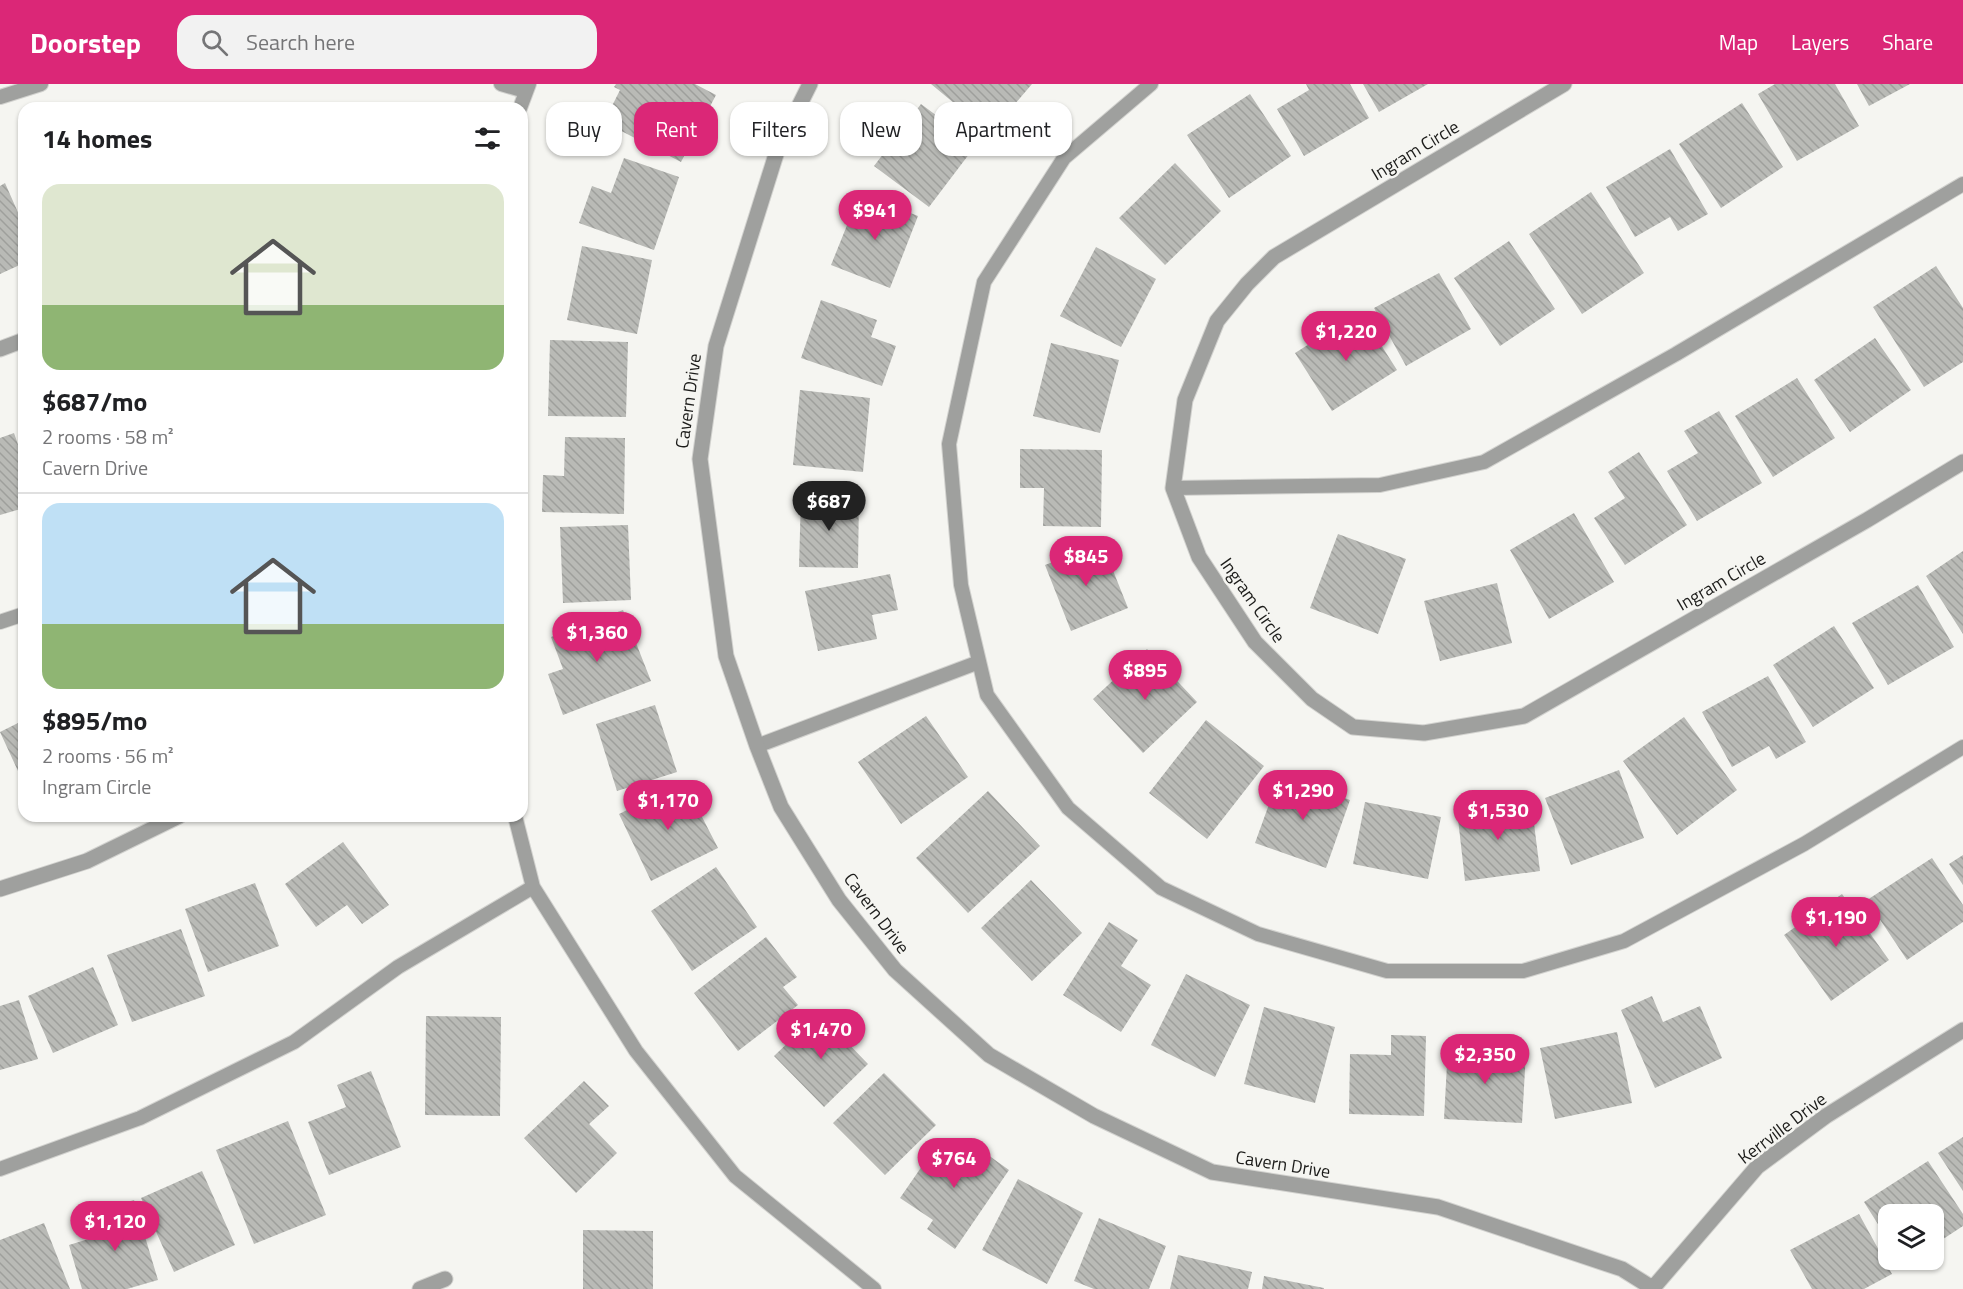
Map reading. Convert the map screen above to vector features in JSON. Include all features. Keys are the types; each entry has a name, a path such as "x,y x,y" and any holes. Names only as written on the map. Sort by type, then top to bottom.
{"street":[{"name":"Cavern Drive","path":"810,84 778,148 716,346 700,459 726,656 781,807 839,900 896,970 989,1055 1094,1116 1212,1172 1438,1207 1622,1269 1653,1289"},
{"name":"Ingram Circle","path":"1564,84 1274,257 1247,284 1217,321 1185,400 1173,488 1199,557 1249,633 1255,642 1312,699 1353,727 1424,733 1524,716 1867,520 1963,462"},
{"path":"0,349 18,342"},
{"path":"0,889 87,861 167,822"},
{"name":"Kerrville Drive","path":"1653,1289 1757,1167 1826,1116 1963,1030"},
{"path":"420,1289 445,1279"}],"lane":[{"path":"0,98 41,84"},
{"path":"501,84 527,87 522,102"},
{"path":"1151,84 1064,158 984,282 949,444 961,585 987,695 1068,808 1161,888 1258,934 1387,970 1522,972 1624,941 1804,844 1963,747"},
{"path":"1173,488 1380,485 1484,462 1676,354 1963,184"},
{"path":"0,622 18,616"},
{"path":"757,746 979,662"},
{"path":"517,822 534,887 636,1051 735,1176 874,1289"},
{"path":"0,1169 140,1118 294,1042 398,967 534,887"}],"building":[{"path":"616,84 695,84 716,95 712,102 634,102 634,138 622,131 622,102 614,102 620,90 614,87"},
{"path":"931,84 1032,84 1017,102 953,102"},
{"path":"1306,84 1350,84 1369,118 1304,156 1277,109 1309,90"},
{"path":"1363,84 1428,84 1379,112"},
{"path":"1775,84 1835,84 1859,126 1797,161 1758,94"},
{"path":"1857,84 1910,84 1869,106"},
{"path":"1250,94 1291,156 1229,198 1187,135"},
{"path":"1742,103 1783,167 1721,208 1679,144"},
{"path":"922,105 934,114 934,156 968,156 929,207 874,166 882,156 922,156"},
{"path":"1670,149 1708,214 1678,231 1670,217 1635,237 1606,187"},
{"path":"669,156 684,156 681,162"},
{"path":"624,158 679,177 654,250 579,223 592,186 611,193"},
{"path":"1175,163 1221,211 1165,265 1119,218"},
{"path":"5,183 18,212 18,266 0,274 0,186"},
{"path":"1591,192 1644,273 1582,314 1529,234"},
{"path":"860,193 918,216 890,288 831,265"},
{"path":"1509,241 1555,309 1500,346 1454,278"},
{"path":"582,246 652,260 637,334 567,320"},
{"path":"1096,247 1156,279 1121,347 1060,316"},
{"path":"1936,266 1963,308 1963,362 1924,387 1873,307"},
{"path":"1439,273 1471,329 1406,366 1374,308"},
{"path":"821,300 877,320 871,337 896,346 882,386 801,358"},
{"path":"1360,312 1397,370 1332,411 1295,353"},
{"path":"1875,338 1911,390 1850,432 1814,380"},
{"path":"550,340 628,342 626,417 548,416"},
{"path":"1051,343 1119,360 1100,433 1033,416"},
{"path":"1797,378 1835,438 1773,477 1735,416"},
{"path":"800,390 870,398 863,472 793,465"},
{"path":"1719,411 1762,483 1697,521 1667,471 1698,453 1684,431"},
{"path":"14,433 18,445 18,510 0,515 0,438"},
{"path":"565,437 625,438 624,514 542,512 543,475 564,476"},
{"path":"1020,449 1102,450 1101,527 1043,526 1044,488 1020,488"},
{"path":"1639,452 1687,525 1625,565 1594,518 1625,498 1608,472"},
{"path":"801,495 859,496 858,568 799,567"},
{"path":"1574,513 1614,582 1549,619 1510,550"},
{"path":"628,525 631,600 563,603 560,527"},
{"path":"1338,534 1406,559 1378,634 1310,608"},
{"path":"1102,543 1128,608 1071,631 1045,565"},
{"path":"1963,551 1963,634 1926,576"},
{"path":"890,574 898,610 872,615 877,639 818,651 805,591"},
{"path":"1497,583 1512,643 1440,661 1424,601"},
{"path":"1918,585 1954,647 1888,685 1852,623"},
{"path":"623,610 651,681 563,715 548,674 563,669 551,637"},
{"path":"1834,626 1874,688 1813,727 1773,665"},
{"path":"1147,649 1197,702 1143,753 1093,699"},
{"path":"1768,676 1806,742 1776,759 1769,746 1732,767 1702,712"},
{"path":"655,705 677,772 617,791 596,724"},
{"path":"926,716 968,777 901,824 858,762"},
{"path":"1684,717 1737,790 1677,835 1623,761"},
{"path":"1206,720 1264,766 1207,839 1149,793"},
{"path":"18,723 18,771 0,732"},
{"path":"1619,770 1644,838 1571,865 1545,798"},
{"path":"1280,774 1350,800 1326,868 1255,843"},
{"path":"684,782 718,848 651,881 619,814"},
{"path":"988,791 1040,846 968,913 916,858"},
{"path":"1531,800 1540,871 1465,881 1457,810"},
{"path":"1365,802 1441,817 1428,879 1353,864"},
{"path":"343,842 389,905 362,924 347,905 316,927 285,884"},
{"path":"1963,855 1963,885 1949,864"},
{"path":"1932,858 1963,905 1963,922 1907,960 1867,900"},
{"path":"716,867 757,927 692,971 651,911"},
{"path":"1031,880 1082,933 1032,981 981,928"},
{"path":"255,883 279,946 208,972 185,909"},
{"path":"1842,894 1889,960 1831,1001 1784,935"},
{"path":"1109,922 1138,940 1121,966 1151,985 1121,1032 1063,995"},
{"path":"181,929 205,996 132,1022 107,955"},
{"path":"766,937 797,977 783,987 798,1005 738,1051 694,993"},
{"path":"93,967 118,1025 53,1053 28,996"},
{"path":"1186,974 1250,1005 1215,1077 1151,1045"},
{"path":"1652,996 1663,1022 1700,1006 1722,1058 1655,1088 1621,1010"},
{"path":"19,1000 38,1059 0,1070 0,1006"},
{"path":"1264,1007 1335,1027 1315,1103 1244,1084"},
{"path":"819,1013 868,1064 824,1107 774,1056"},
{"path":"426,1016 501,1017 500,1116 425,1115"},
{"path":"1617,1032 1632,1103 1555,1119 1540,1048"},
{"path":"1391,1035 1426,1036 1424,1116 1349,1114 1350,1054 1391,1055"},
{"path":"1448,1046 1526,1052 1522,1123 1444,1119"},
{"path":"371,1071 401,1147 329,1175 308,1122 346,1107 337,1085"},
{"path":"884,1073 936,1125 885,1175 833,1123"},
{"path":"584,1081 609,1106 589,1124 617,1153 576,1193 524,1138"},
{"path":"288,1121 326,1215 254,1244 216,1150"},
{"path":"1963,1137 1963,1191 1938,1153"},
{"path":"940,1140 959,1152 967,1140 1009,1170 955,1249 927,1229 933,1220 900,1198"},
{"path":"1928,1161 1963,1214 1963,1226 1944,1238 1944,1204 1878,1204 1878,1224 1864,1202"},
{"path":"202,1171 235,1245 174,1272 141,1198"},
{"path":"1018,1179 1083,1213 1047,1284 982,1250"},
{"path":"134,1200 158,1280 127,1289 82,1289 69,1245 105,1234 97,1211"},
{"path":"1859,1214 1878,1249 1878,1270 1890,1270 1892,1274 1864,1289 1812,1289 1790,1250"},
{"path":"1099,1218 1166,1246 1149,1289 1094,1289 1074,1281"},
{"path":"44,1223 70,1289 0,1289 0,1240"},
{"path":"583,1230 653,1231 653,1289 583,1289"},
{"path":"1178,1255 1252,1272 1248,1289 1170,1289"},
{"path":"1264,1276 1324,1288 1324,1289 1262,1289"}]}
